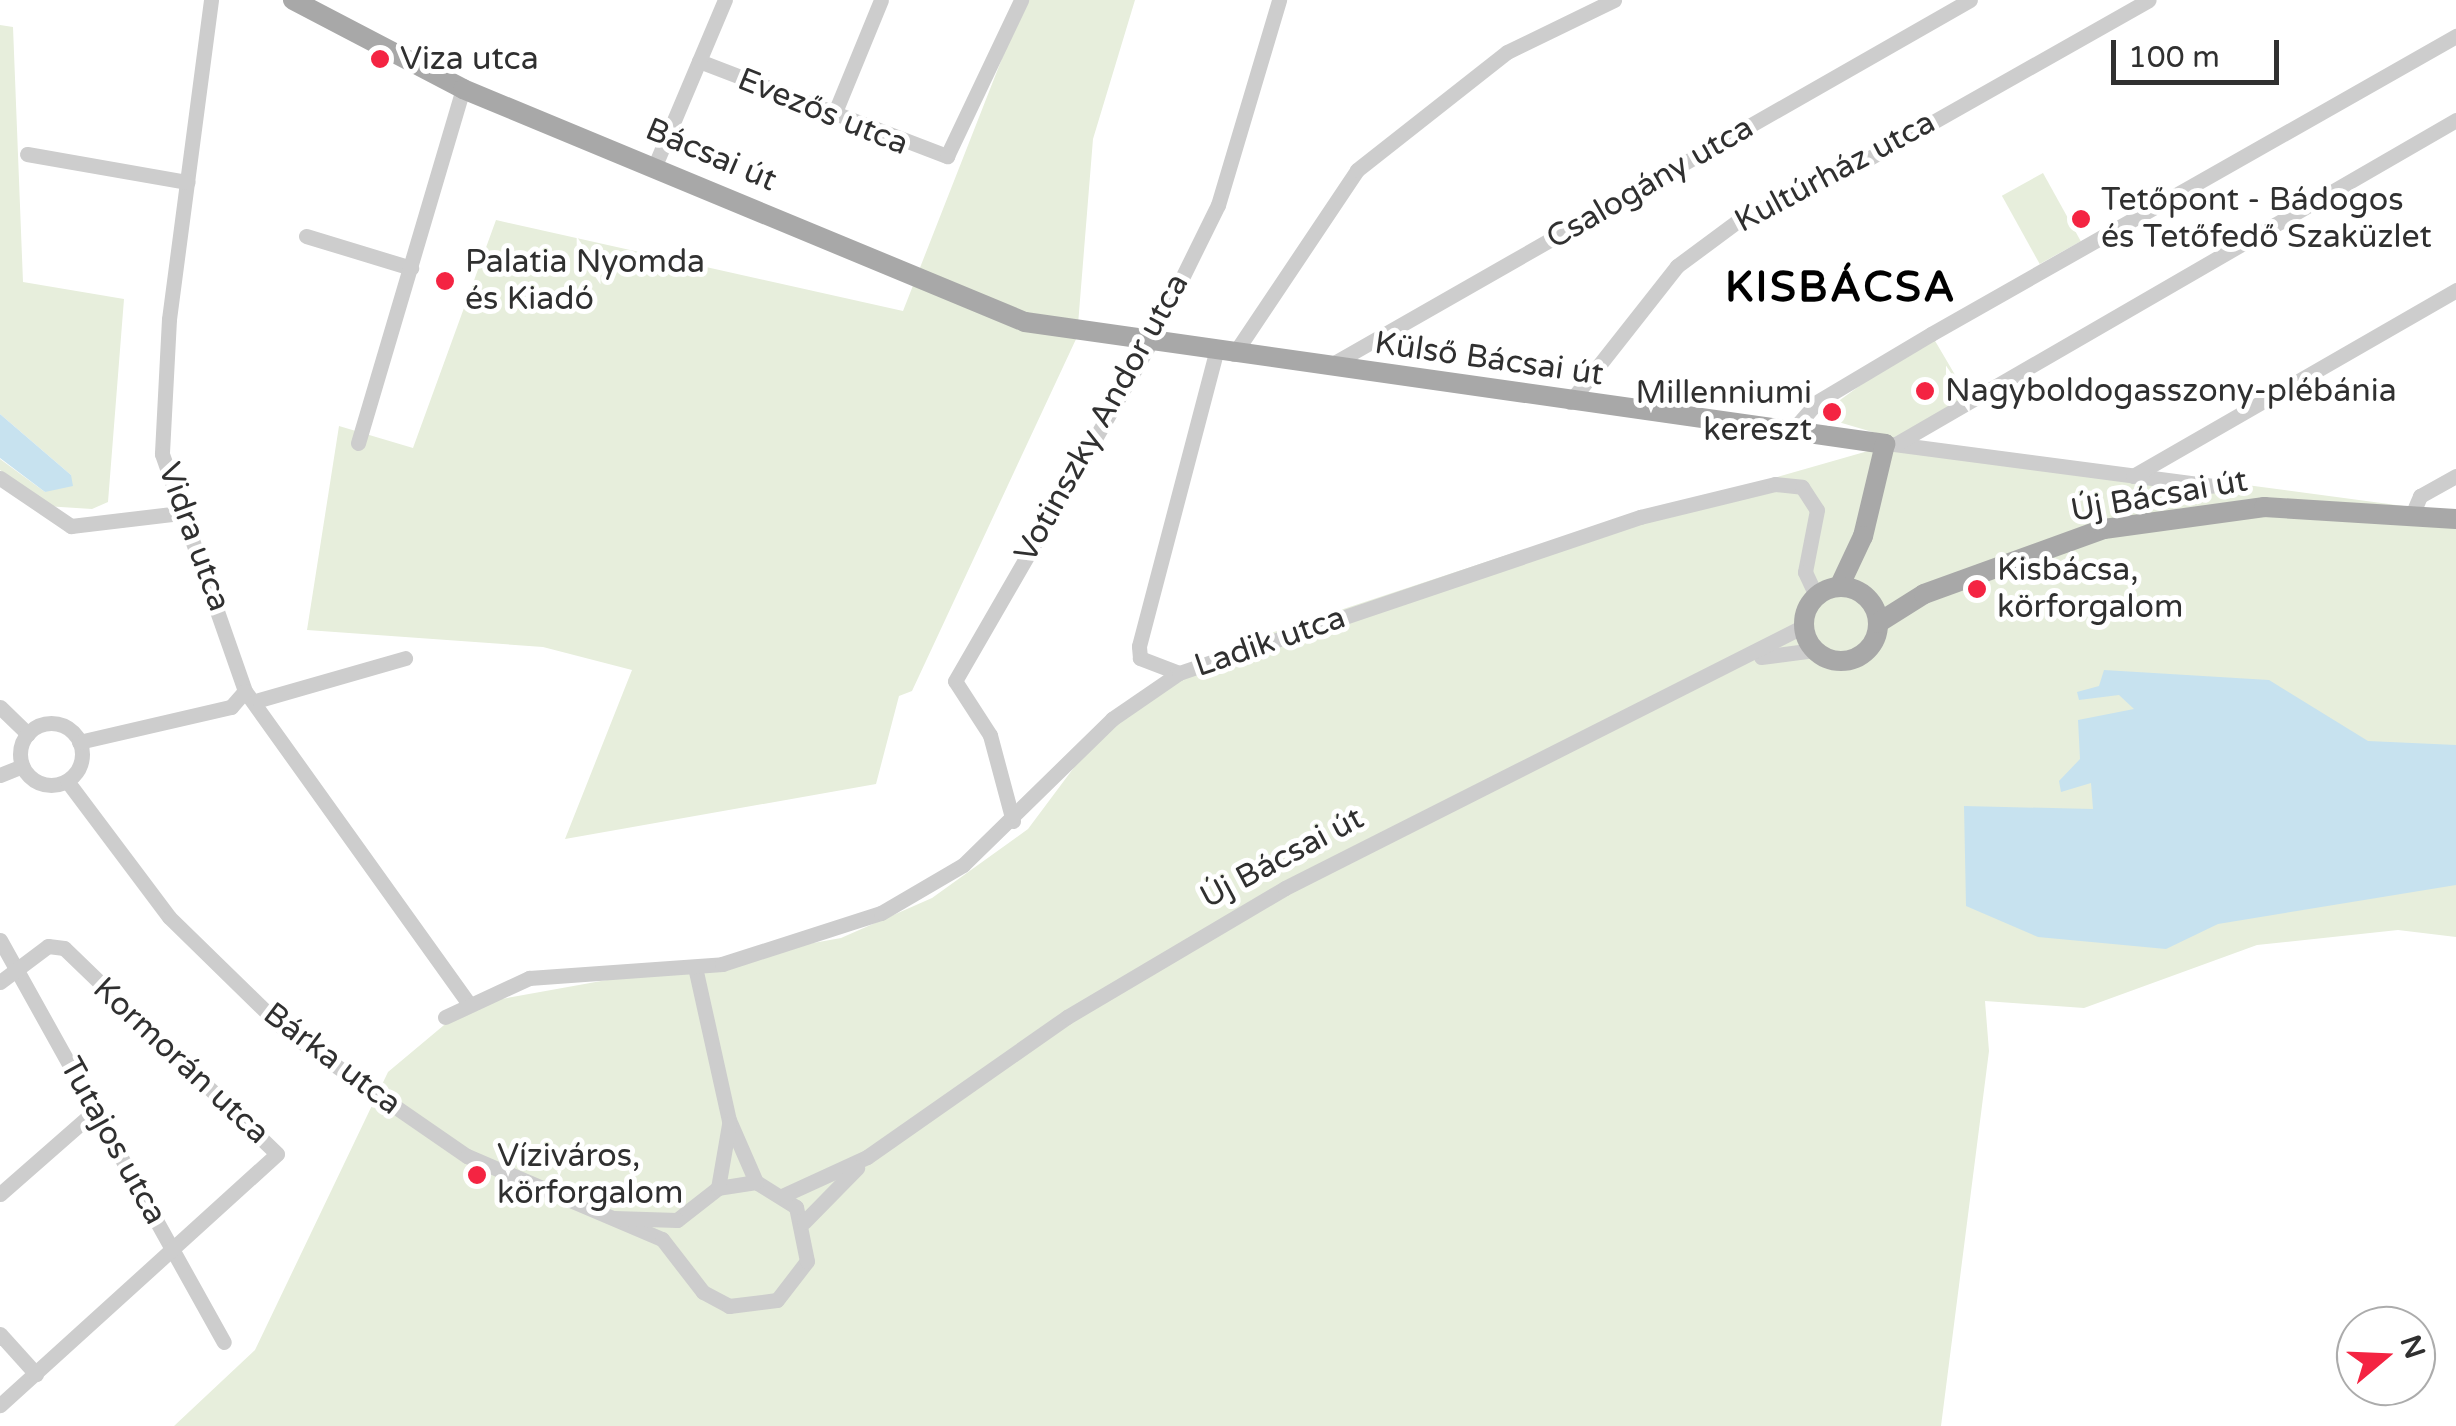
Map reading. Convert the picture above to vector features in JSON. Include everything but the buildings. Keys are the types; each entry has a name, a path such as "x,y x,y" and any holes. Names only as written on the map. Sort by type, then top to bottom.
{"main road":[{"name":"Bácsai út","path":"293,0 463,89 656,162 1024,322 1116,340"},
{"name":"Külső Bácsai út","path":"1116,340 1891,444"},
{"path":"1878,623 1856,593 1864,536 1891,444"},
{"name":"Új Bácsai út","path":"1815,650 1850,660 1870,646 1878,623 1924,594 2123,526 2264,507 2456,519"},
{"name":"Új Bácsai út","path":"1816,596 1924,594"},
{"path":"1815,650 1804,626 1816,596"}],"street":[{"name":"Vidra utca","path":"211,0 162,388 162,454 180,513 252,695 467,1001"},
{"path":"656,162 725,0"},
{"path":"834,116 881,0"},
{"name":"Evezős utca","path":"700,61 834,116 947,156 1020,0"},
{"name":"Votinszky Andor utca","path":"1013,821 990,735 956,681 1150,343 1218,204 1279,0"},
{"path":"1180,672 1150,665 1139,646 1225,353 1358,170 1507,52 1614,0"},
{"name":"Csalogány utca","path":"1329,366 1970,0"},
{"name":"Kultúrház utca","path":"1570,402 1653,291 1746,216 1850,169 2148,0"},
{"path":"1792,432 1817,402 1882,363 2456,36"},
{"path":"358,442 463,89"},
{"path":"1891,444 2456,120"},
{"path":"28,154 188,182"},
{"path":"306,236 412,268"},
{"path":"2133,476 2456,290"},
{"name":"Külső Bácsai út","path":"1891,444 2211,486"},
{"path":"2412,515 2420,496 2456,476"},
{"path":"0,478 71,526 180,513"},
{"name":"Ladik utca","path":"445,1017 467,1001 529,978 695,967 881,913 963,865 1013,821 1112,719 1180,672 1640,517 1785,482 1808,491 1817,510 1806,566 1816,596"},
{"name":"Új Bácsai út","path":"784,1194 868,1158 1190,941 1752,659 1804,626"},
{"name":"Új Bácsai út","path":"1752,659 1815,650"},
{"path":"28,734 53,724 80,742 231,707 252,695 405,658"},
{"path":"0,707 28,734"},
{"path":"22,766 28,734"},
{"path":"22,766 39,783 67,781 80,766 80,742"},
{"path":"0,776 22,766"},
{"name":"Bárka utca","path":"67,781 169,917 287,1032 468,1156 614,1218"},
{"name":"Tutajos utca","path":"0,940 224,1342"},
{"name":"Kormorán utca","path":"16,968 48,946 64,948 180,1066 270,1140 273,1167 176,1253"},
{"path":"695,967 730,1120 756,1182"},
{"path":"0,982 16,968"},
{"path":"0,1194 96,1110"},
{"path":"718,1188 730,1120"},
{"name":"Új Bácsai út","path":"804,1222 868,1158"},
{"path":"756,1182 784,1194 804,1222 804,1271 768,1304 719,1303 662,1239 614,1218 676,1220 718,1188 756,1182"},
{"path":"686,1267 692,1210"},
{"path":"0,1405 176,1253"},
{"path":"0,1334 36,1374"}],"green space":[{"path":"1025,0 1135,0 1093,139 1077,337 912,691 899,696 876,784 565,839 632,670 543,647 307,630 339,426 413,448 496,220 903,311"},
{"path":"0,25 13,27 23,282 124,299 108,502 92,509 45,506 0,470 0,459 45,492 71,475 0,414"},
{"path":"2043,173 2081,241 2040,264 2002,196"},
{"path":"1931,334 1971,402 1909,440 2456,513 2456,937 2398,930 2257,945 2084,1008 1985,1001 1989,1051 1941,1426 174,1426 255,1350 388,1072 468,1005 841,938 932,898 1028,829 1096,738 1178,674 1262,636 1516,552 1903,441 1818,416"}],"water":[{"path":"0,414 71,475 73,486 45,492 0,458"},
{"path":"2104,670 2269,680 2368,741 2456,745 2456,885 2218,924 2166,949 2038,937 1966,906 1964,806 2093,809 2091,783 2061,792 2059,781 2080,759 2078,720 2134,709 2119,695 2079,700 2077,692 2099,686"}],"place":[{"name":"Viza utca","path":"380,59"},
{"name":"Tetőpont - Bádogos és Tetőfedő Szaküzlet","path":"2081,219"},
{"name":"Palatia Nyomda és Kiadó","path":"445,281"},
{"name":"Nagyboldogasszony-plébánia","path":"1925,391"},
{"name":"Millenniumi kereszt","path":"1832,412"},
{"name":"Kisbácsa, körforgalom","path":"1977,589"},
{"name":"Víziváros, körforgalom","path":"477,1175"}],"district":[{"name":"KISBÁCSA","path":"1841,288"}]}
